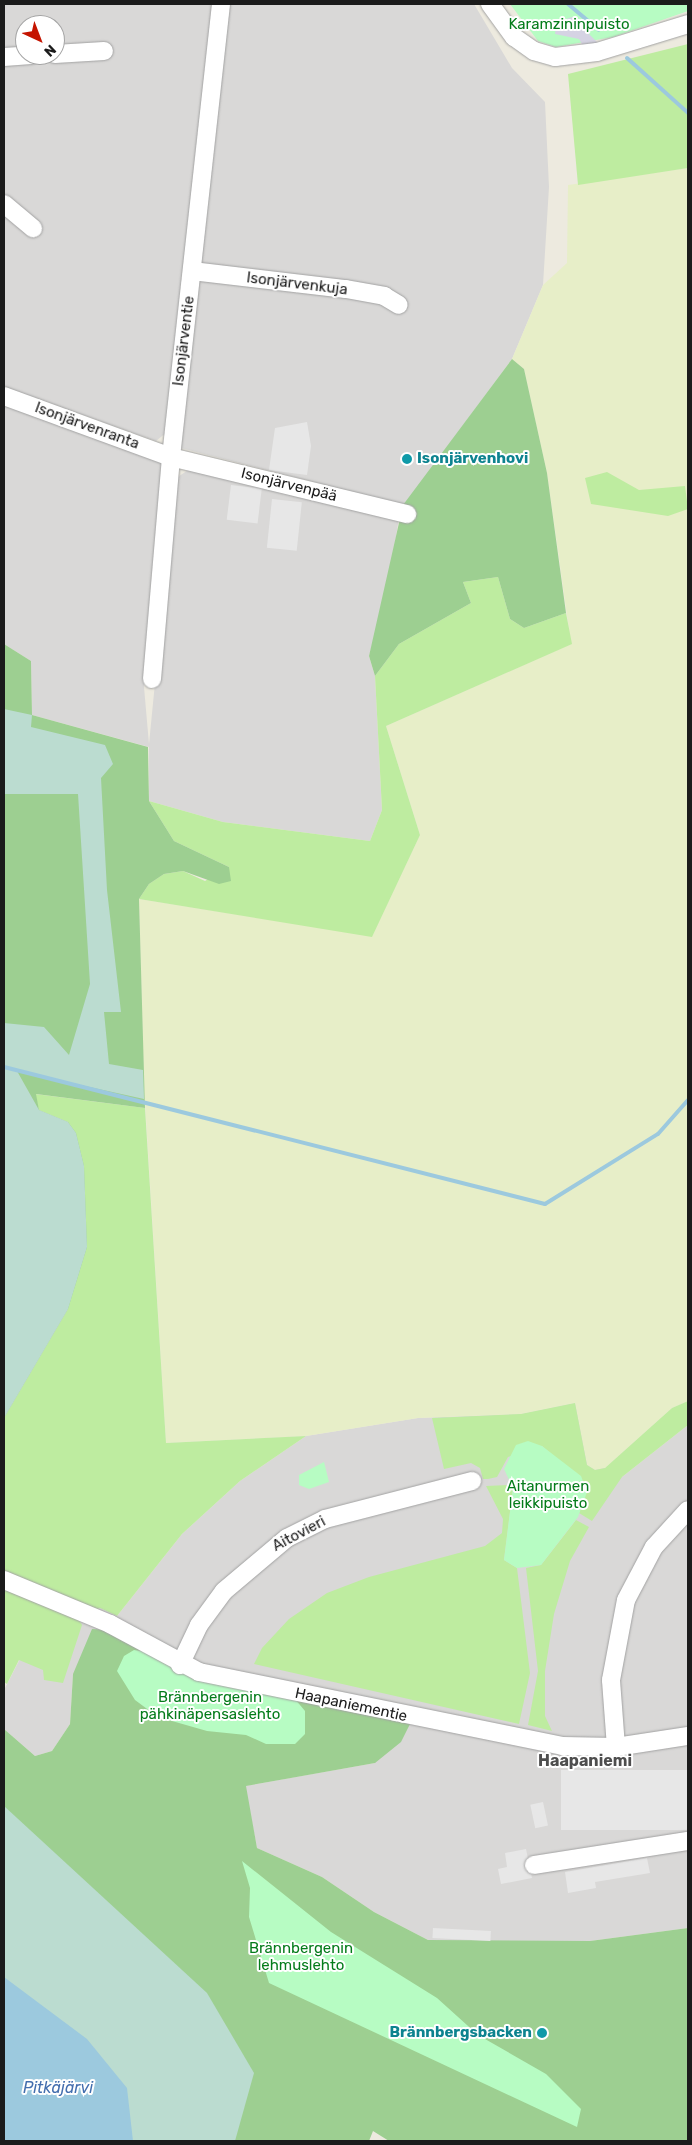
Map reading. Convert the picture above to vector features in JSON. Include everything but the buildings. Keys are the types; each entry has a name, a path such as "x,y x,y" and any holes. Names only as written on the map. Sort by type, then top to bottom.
{"street":[{"name":"Isonjärventie","path":"152,679 171,457 221,4"},
{"path":"490,4 514,37 534,51 555,57 597,52 688,26"},
{"path":"65,53 104,51"},
{"path":"4,204 33,228"},
{"name":"Isonjärvenkuja","path":"192,271 346,289 384,296 399,305"},
{"name":"Isonjärvenranta","path":"4,396 171,457"},
{"name":"Isonjärvenpää","path":"171,457 407,514"},
{"name":"Aitovieri","path":"180,1665 199,1625 224,1591 287,1538 352,1511 472,1481"},
{"path":"616,1747 611,1680 626,1600 654,1547 688,1510"},
{"name":"Haapaniementie","path":"4,1580 110,1624 180,1665 455,1727 562,1746 616,1747 688,1736"},
{"path":"534,1865 688,1841"}],"shaded area":[{"path":"4,4 213,4 167,432 156,441 4,387"},
{"path":"228,4 474,4 512,68 545,102 549,187 543,285 512,359 404,505 181,448"},
{"path":"572,17 598,43 583,46 579,39 555,34 557,22"},
{"path":"4,402 163,463 144,687 149,744 175,479 191,468 399,518 388,587 369,656 375,676 382,810 370,841 223,822 149,801 149,747 32,715 31,661 4,644"},
{"path":"307,422 311,446 307,475 269,470 275,428"},
{"path":"231,485 262,489 258,524 227,520"},
{"path":"272,499 302,502 297,551 267,548"},
{"path":"4,709 32,715 31,727 105,745 113,764 101,778 107,890 121,1012 104,1012 109,1064 143,1070 144,1099 17,1071 39,1110 68,1122 76,1133 84,1166 87,1247 68,1309 4,1418 4,1023 44,1027 69,1055 90,984 78,794 4,794"},
{"path":"575,1403 605,1468 622,1477 688,1425 688,1928 590,1941 473,1943 428,1940 374,1912 322,1877 257,1848 245,1786 375,1763 179,1672 148,1652 73,1674 70,1724 52,1751 35,1756 4,1729 4,1690 23,1653 100,1608 117,1616 182,1534 240,1481 306,1436 418,1418 521,1414"},
{"path":"561,1770 688,1770 688,1830 561,1830"},
{"path":"543,1802 548,1825 535,1828 530,1805"},
{"path":"4,1806 207,1993 254,2073 235,2141 4,2141"},
{"path":"526,1849 532,1878 501,1884 498,1869 507,1867 505,1853"},
{"path":"647,1858 650,1873 595,1882 596,1888 568,1893 565,1872"},
{"path":"433,1928 491,1931 490,1941 432,1938"}],"green space":[{"name":"Karamzininpuisto","path":"510,4 688,4 688,11 613,37 556,47 538,41"},
{"path":"688,44 688,168 578,185 568,74"},
{"path":"688,168 688,1401 672,1408 605,1468 595,1470 587,1465 575,1403 521,1414 418,1418 306,1436 166,1443 144,1086 139,899 372,936 420,835 386,726 571,644 547,473 524,369 512,359 543,285 567,263 568,185"},
{"path":"512,359 524,369 547,473 566,613 524,628 510,619 498,577 463,582 471,603 399,644 375,676 369,656 403,505"},
{"path":"607,472 639,490 685,486 688,509 668,516 591,504 585,478"},
{"path":"498,577 510,619 524,628 566,613 572,644 386,726 420,835 372,937 139,899 149,884 164,874 183,871 205,881 229,867 174,841 149,801 223,822 370,841 382,810 375,676 399,644 471,603 463,582"},
{"path":"4,644 31,661 32,715 148,747 149,801 174,841 229,867 231,881 219,884 183,871 164,874 149,884 139,899 145,1108 36,1094 39,1110 68,1122 76,1133 84,1166 87,1247 68,1309 4,1418"},
{"path":"35,1094 145,1108 166,1443 306,1436 240,1481 182,1534 117,1616 100,1608 87,1613 4,1577 4,1418 68,1309 68,1122 39,1110"},
{"path":"688,1401 688,1425 622,1477 592,1521 579,1513 587,1485 542,1446 508,1457 497,1477 483,1479 480,1468 471,1463 444,1469 432,1418 521,1414 575,1403 587,1465 595,1470 605,1468 672,1408"},
{"name":"Aitanurmen leikkipuisto","path":"528,1441 542,1446 581,1476 587,1492 578,1517 541,1565 517,1568 504,1560 513,1488 504,1469 516,1445"},
{"path":"324,1462 329,1482 309,1489 299,1485 299,1475"},
{"path":"508,1485 513,1488 504,1560 517,1568 530,1673 519,1724 254,1664 262,1648 289,1619 327,1593 369,1577 485,1546 502,1533 503,1519 486,1486"},
{"path":"576,1520 589,1527 570,1561 554,1614 545,1671 545,1716 552,1731 528,1725 538,1671 526,1568 541,1565"},
{"path":"4,1584 77,1617 82,1625 63,1683 44,1680 43,1670 19,1660 7,1684 4,1682"},
{"path":"92,1629 109,1630 179,1672 411,1722 401,1742 375,1763 246,1786 257,1848 322,1877 374,1912 428,1940 590,1941 688,1928 688,2141 389,2141 373,2131 369,2141 133,2141 4,1977 4,1729 35,1756 52,1751 70,1724 73,1674"},
{"name":"Brännbergenin pähkinäpensaslehto","path":"134,1650 148,1652 179,1672 295,1699 305,1711 305,1734 295,1744 266,1744 246,1735 207,1731 158,1717 135,1700 117,1671 124,1656"},
{"name":"Brännbergenin lehmuslehto","path":"242,1861 331,1932 437,1998 478,2035 546,2074 581,2109 577,2127 269,1983 249,1917 250,1888"}],"water":[{"name":"Pitkäjärvi","path":"4,1977 87,2039 127,2088 133,2141 4,2141"}],"waterway":[{"path":"568,4 599,30"},
{"path":"627,58 688,113"},
{"path":"4,1067 545,1204 658,1134 688,1100"}],"place":[{"name":"Isonjärvenhovi","path":"407,459"},
{"name":"Brännbergsbacken","path":"542,2033"}],"district":[{"name":"Haapaniemi","path":"585,1761"}]}
